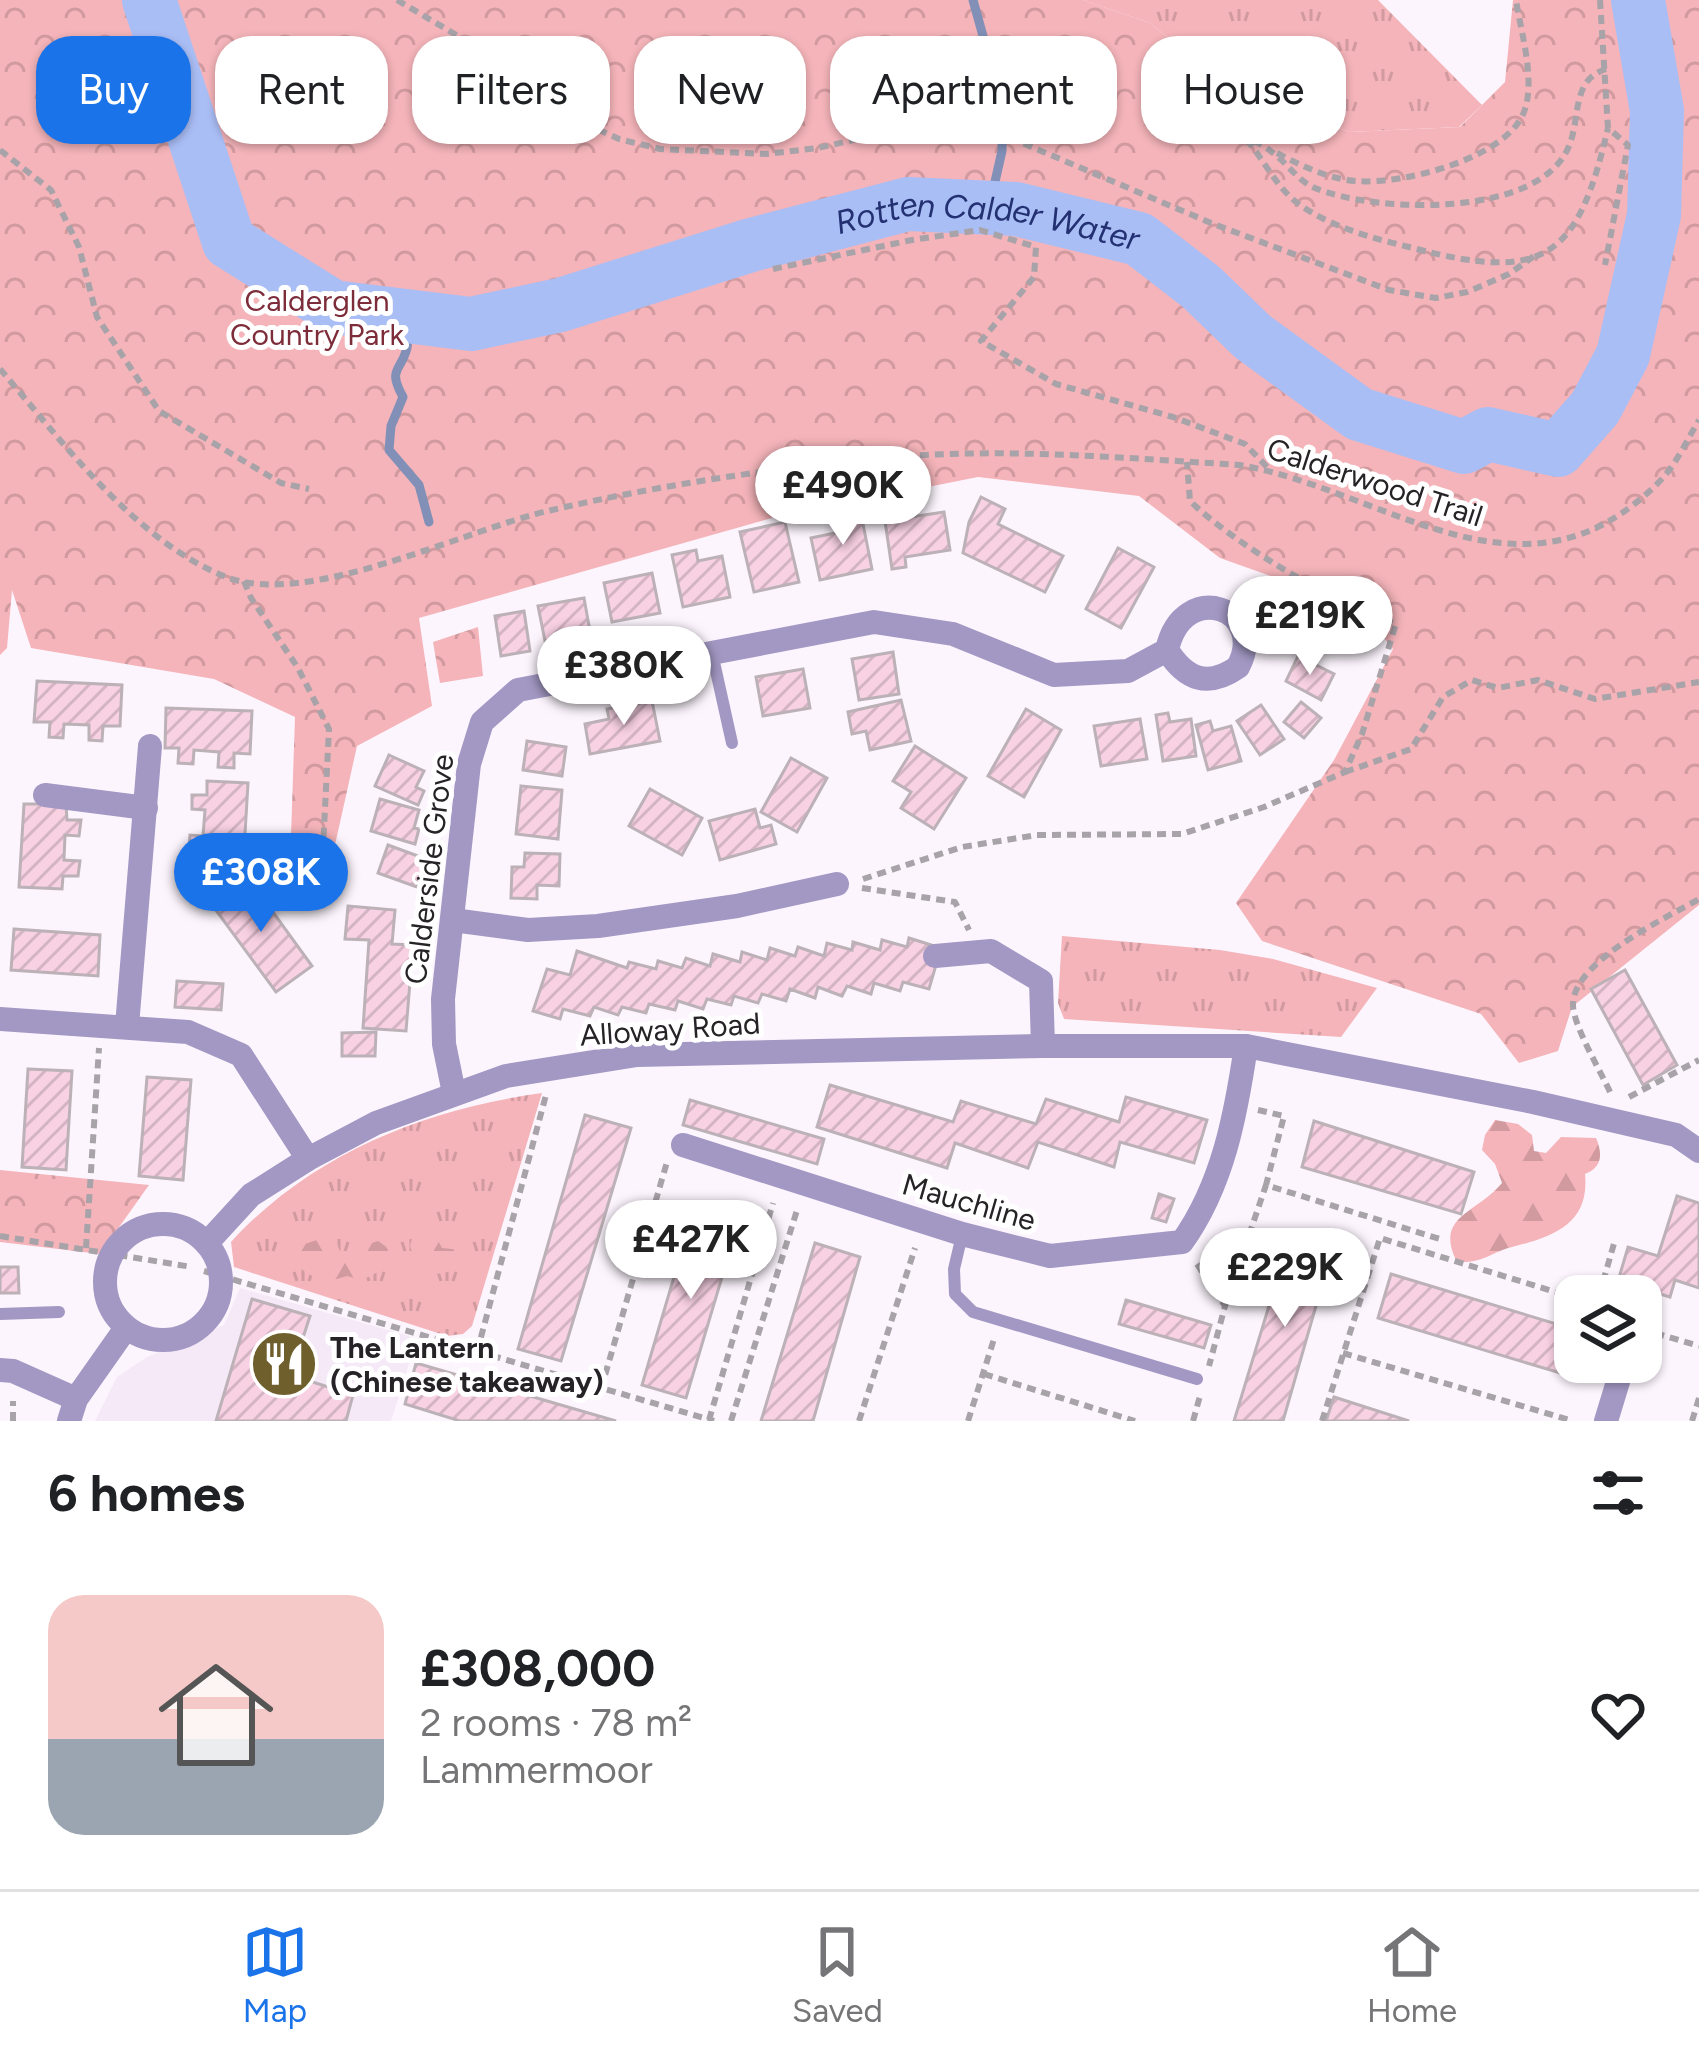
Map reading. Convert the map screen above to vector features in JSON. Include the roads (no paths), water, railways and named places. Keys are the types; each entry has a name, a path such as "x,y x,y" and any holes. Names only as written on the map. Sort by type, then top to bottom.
{"street":[{"name":"Calderside Grove","path":"454,1093 444,1044 443,999 469,764 482,722 518,690 874,622 953,634 1054,675 1128,671 1167,650"},
{"path":"127,1026 150,746"},
{"path":"46,795 146,808"},
{"path":"453,920 528,930 598,926 842,885"},
{"path":"934,956 991,951 1041,981 1042,1046"},
{"path":"0,1019 188,1031 241,1055 308,1159"},
{"name":"Alloway Road","path":"207,1243 251,1196 376,1123 506,1076 637,1055 1246,1046 1552,1106 1676,1135 1699,1151"},
{"name":"Mauchline","path":"678,1144 962,1234 1050,1256 1182,1242 1207,1208 1238,1105 1246,1046"},
{"path":"158,1223 193,1231 207,1243 221,1277 220,1296 199,1328 162,1341 126,1328 106,1300 104,1283 112,1251 140,1227 158,1223"},
{"path":"1,1362 73,1410 126,1328"},
{"path":"1606,1421 1618,1383"}],"lane":[{"path":"712,651 732,743"},
{"path":"962,1234 954,1269 955,1294 973,1312 1197,1379"},
{"path":"0,1314 58,1312"}],"waterway":[{"name":"Rotten Calder Water","path":"149,0 229,242 333,307 471,324 560,305 751,245 908,204 1016,209 1139,239 1201,287 1253,337 1359,414 1464,447 1488,434 1558,450 1595,408 1623,355 1654,215 1657,111 1638,0"},
{"path":"973,0 1003,108 1002,151 989,208"},
{"path":"404,316 407,348 396,375 403,397 391,426 389,450 419,485 429,522"}],"place":[{"name":"The Lantern (Chinese takeaway)","path":"284,1364"}],"park label":[{"name":"Calderglen Country Park","path":"317,317"}]}
